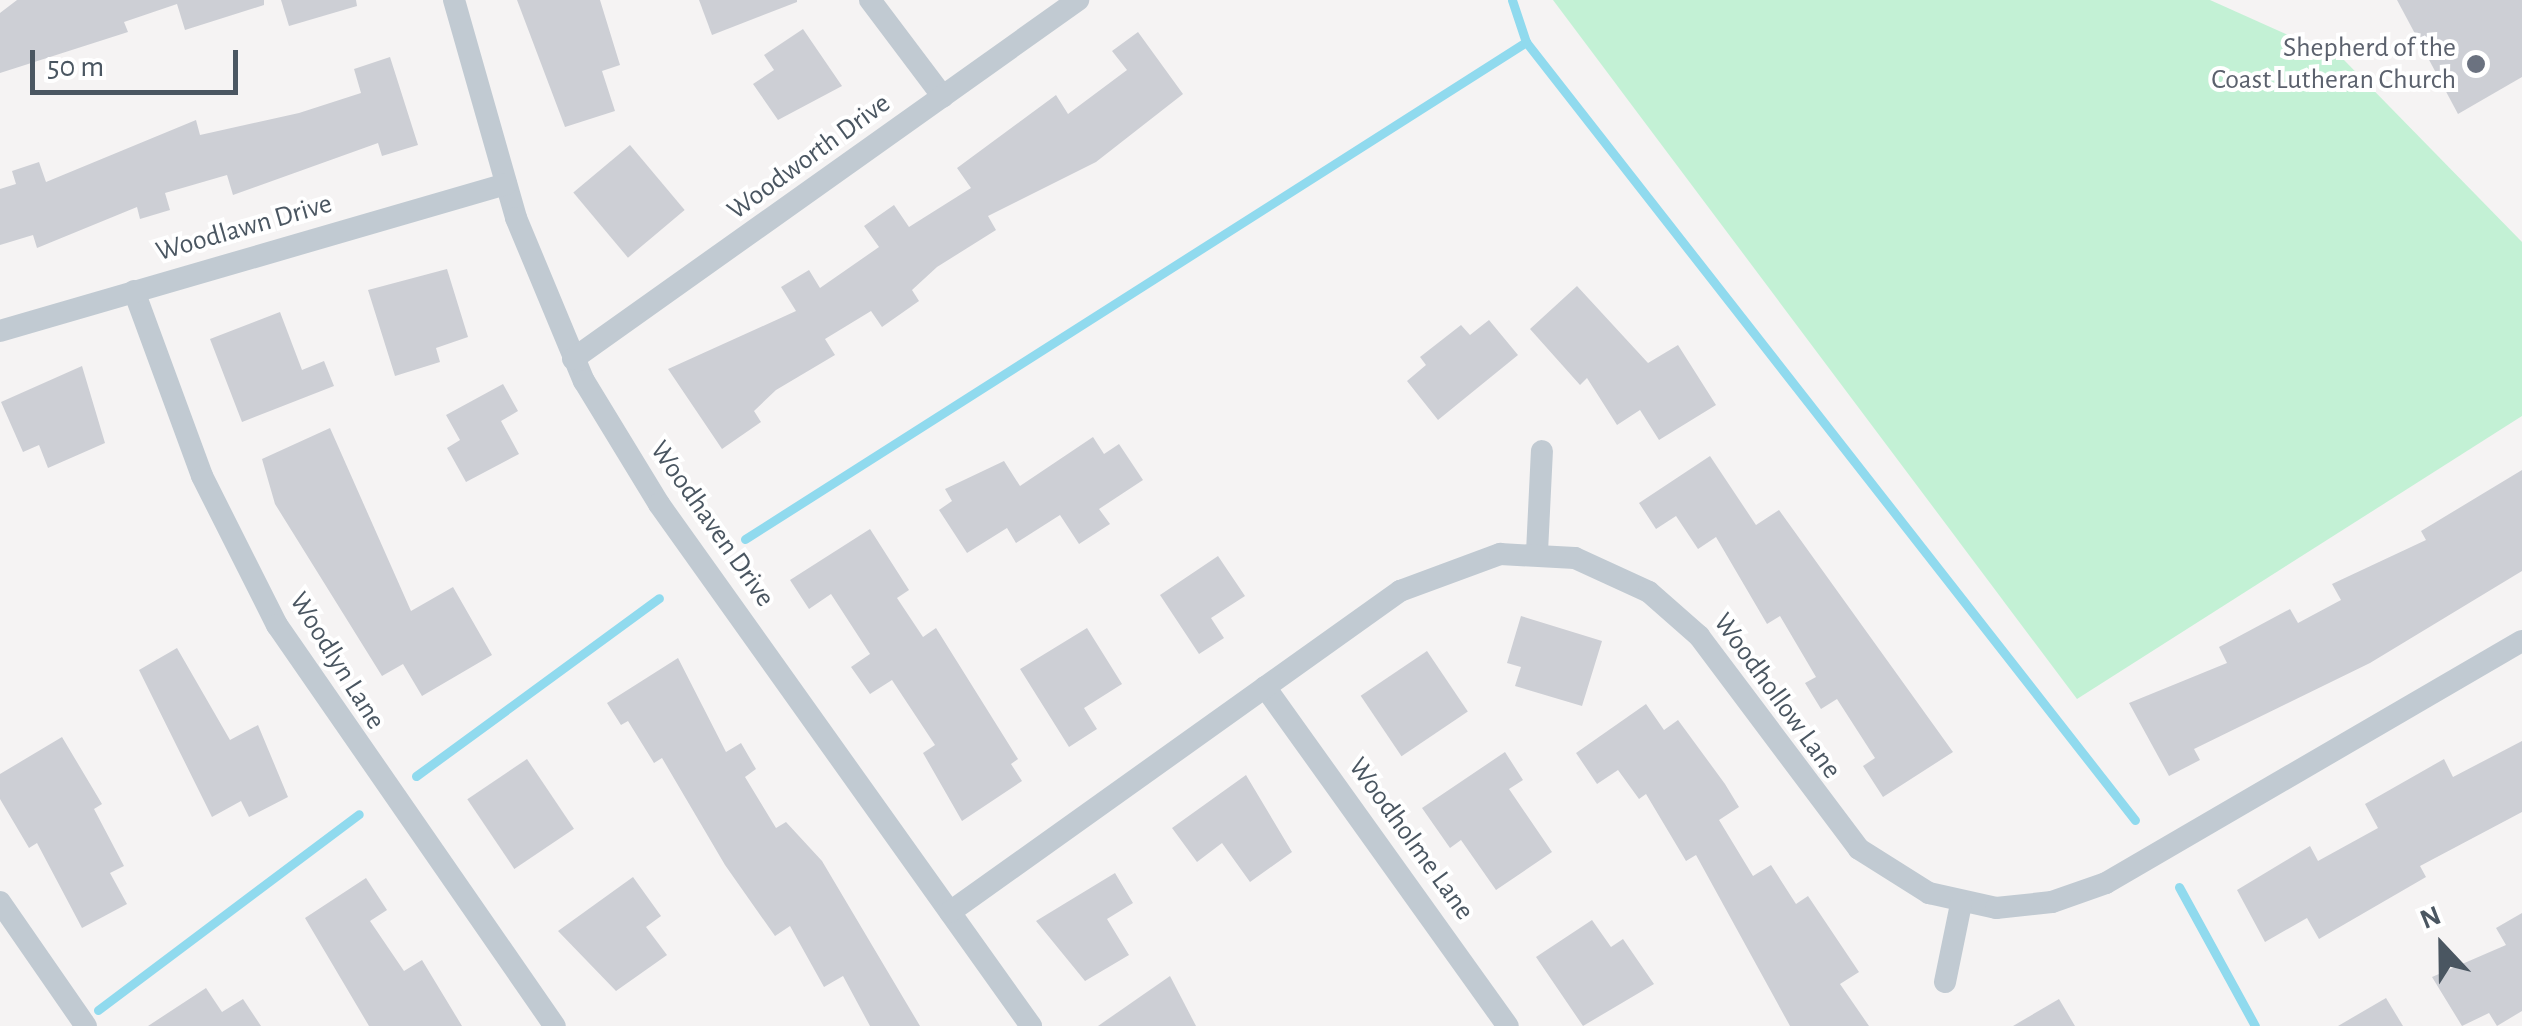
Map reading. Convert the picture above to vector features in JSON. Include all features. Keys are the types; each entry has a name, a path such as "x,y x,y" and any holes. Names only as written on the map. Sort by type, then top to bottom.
{"street":[{"name":"Woodhaven Drive","path":"454,0 506,184 573,359 659,504 1031,1026"},
{"path":"870,0 942,97"},
{"name":"Woodworth Drive","path":"573,359 1078,0"},
{"name":"Woodlawn Drive","path":"0,331 506,184"},
{"name":"Woodlyn Lane","path":"134,291 202,476 277,625 555,1026"},
{"path":"1537,552 1542,450"},
{"name":"Woodhollow Lane","path":"950,912 1265,687 1436,572 1537,552 1610,570 1669,606 1848,838 1897,878 1961,904 2032,906 2106,883 2522,641"},
{"name":"Woodholme Lane","path":"1265,687 1508,1026"},
{"path":"0,902 86,1026"},
{"path":"1945,982 1961,904"}],"green space":[{"path":"1553,0 2210,0 2344,60 2522,242 2522,416 2077,699"}],"building":[{"path":"17,0 264,0 264,5 185,30 177,4 124,22 128,32 0,73 0,13"},
{"path":"281,0 356,0 357,6 289,26"},
{"path":"517,0 600,0 620,65 602,71 615,111 565,127"},
{"path":"699,0 797,0 797,2 712,35"},
{"name":"Shepherd of the Coast Lutheran Church","path":"2397,0 2522,0 2522,77 2458,114"},
{"path":"803,29 842,86 778,120 753,84 774,70 764,55"},
{"path":"1138,32 1183,94 1096,162 988,216 996,230 937,267 912,290 919,301 882,327 871,311 825,339 835,355 776,390 754,411 761,422 722,449 668,369 796,311 781,287 809,270 820,288 879,247 864,226 894,205 909,227 971,188 957,168 1056,95 1068,114 1127,70 1112,51"},
{"path":"390,57 418,145 382,156 378,143 233,195 227,175 165,193 170,210 140,219 137,207 37,248 33,235 0,245 0,189 16,184 12,171 39,162 46,182 196,120 200,135 299,113 361,93 354,69"},
{"path":"630,145 685,210 628,258 573,193"},
{"path":"447,269 468,337 436,348 440,362 395,376 368,290"},
{"path":"1577,286 1648,363 1678,345 1716,405 1659,440 1640,410 1617,425 1587,378 1580,385 1530,329"},
{"path":"280,312 302,370 324,361 334,386 242,422 210,339"},
{"path":"1489,320 1518,355 1438,420 1407,381 1426,365 1420,357 1461,325 1470,335"},
{"path":"82,366 105,443 48,468 39,445 23,452 1,402"},
{"path":"503,384 518,411 501,421 519,454 466,482 447,448 460,440 446,415"},
{"path":"330,428 411,611 453,587 492,655 422,696 403,664 382,676 275,504 262,459"},
{"path":"1093,437 1104,454 1119,444 1143,480 1099,509 1110,524 1079,544 1060,515 1016,543 1007,528 967,553 939,510 952,501 945,489 1004,461 1020,486"},
{"path":"1710,456 1756,525 1779,510 1953,752 1883,797 1863,766 1875,758 1837,699 1821,709 1805,683 1816,677 1780,616 1767,624 1716,537 1698,549 1676,516 1656,529 1639,503"},
{"path":"2522,470 2522,571 2370,663 2194,749 2200,760 2169,776 2129,703 2227,663 2219,647 2290,609 2298,623 2341,600 2332,584 2426,540 2421,531"},
{"path":"870,529 909,590 897,598 923,637 936,628 1018,759 1011,764 1022,781 962,821 923,753 935,745 892,680 870,694 851,667 870,654 831,594 809,609 790,580"},
{"path":"1218,556 1245,596 1211,618 1224,638 1199,654 1160,595"},
{"path":"1521,616 1602,641 1582,706 1515,686 1521,667 1507,663"},
{"path":"1087,628 1122,684 1084,708 1097,729 1069,747 1020,669"},
{"path":"177,648 230,740 258,725 288,797 249,817 241,801 212,817 139,670"},
{"path":"1427,651 1468,712 1401,756 1361,696"},
{"path":"678,658 726,752 741,743 756,769 745,777 776,828 786,822 822,861 920,1026 870,1026 843,976 824,987 790,926 775,936 725,865 662,758 654,763 628,721 621,725 607,703"},
{"path":"1646,704 1664,730 1678,720 1725,784 1739,807 1719,820 1753,876 1771,865 1796,904 1808,896 1859,972 1840,984 1869,1026 1790,1026 1696,855 1686,861 1646,794 1639,799 1618,770 1597,784 1576,753"},
{"path":"62,737 102,804 94,809 124,866 110,873 127,904 82,928 37,843 29,848 0,799 0,774"},
{"path":"2522,741 2522,812 2420,866 2426,877 2319,939 2307,918 2265,942 2237,890 2310,846 2318,861 2378,828 2365,804 2444,759 2453,777"},
{"path":"1505,752 1523,780 1509,789 1552,852 1496,890 1461,840 1450,848 1422,808"},
{"path":"527,759 574,829 514,869 467,799"},
{"path":"1246,775 1292,852 1250,882 1222,843 1197,862 1172,828"},
{"path":"1115,873 1133,903 1107,919 1129,955 1085,981 1036,921"},
{"path":"633,877 661,916 646,927 667,955 616,991 558,931"},
{"path":"366,878 387,910 370,921 404,971 422,960 462,1026 369,1026 305,918"},
{"path":"2522,913 2522,1011 2497,1026 2489,1013 2462,1026 2432,977 2506,945 2496,928"},
{"path":"1592,920 1611,947 1623,939 1654,984 1583,1026 1536,957"},
{"path":"1170,976 1196,1026 1098,1026"},
{"path":"206,988 222,1012 243,999 261,1026 148,1026"},
{"path":"2386,998 2403,1026 2338,1026"},
{"path":"2059,999 2075,1026 2013,1026"}],"waterway":[{"path":"1512,0 1526,42 2135,820"},
{"path":"745,539 1526,42"},
{"path":"416,776 659,598"},
{"path":"98,1010 359,814"},
{"path":"2179,887 2255,1026"}],"place":[{"name":"Shepherd of the Coast Lutheran Church","path":"2476,64"}]}
